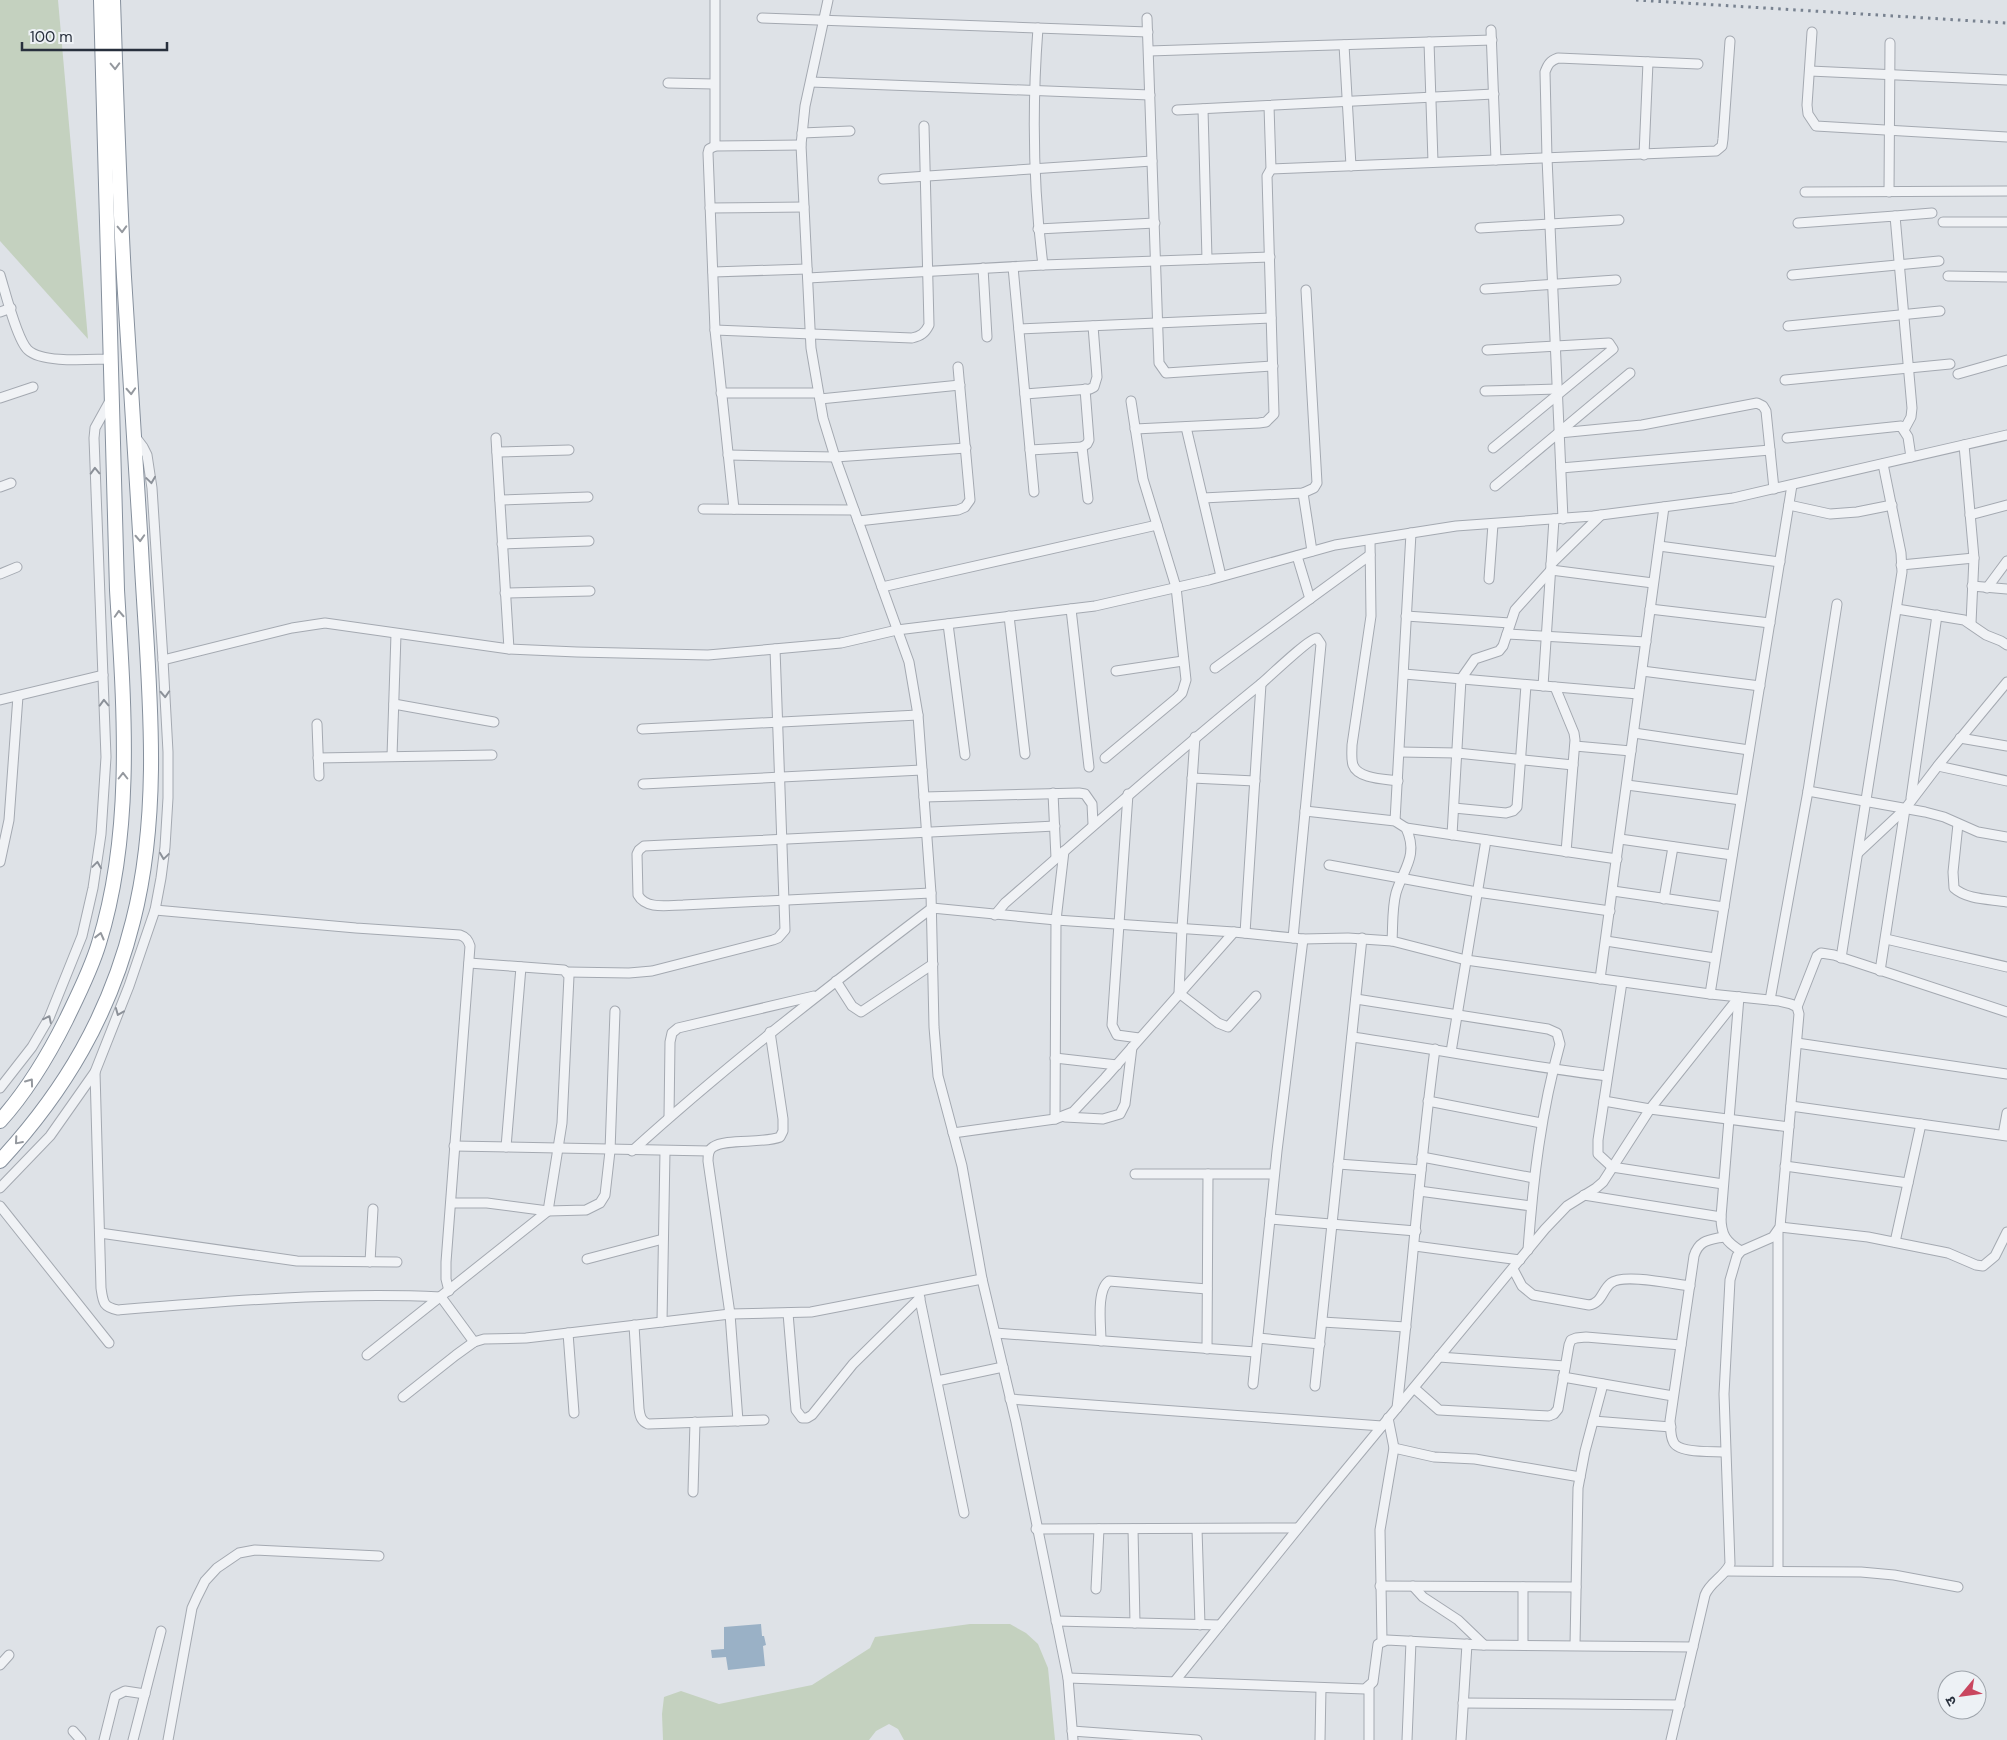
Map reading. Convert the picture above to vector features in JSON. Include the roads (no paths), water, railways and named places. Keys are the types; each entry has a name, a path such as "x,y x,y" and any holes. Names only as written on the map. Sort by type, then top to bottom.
{"highway":[{"path":"0,1121 37,1072 80,990 99,944 110,895 118,845 123,794 122,675 117,590 101,0"},
{"path":"0,1161 40,1116 70,1072 94,1028 118,973 134,919 150,818 147,668 124,276 113,0"}],"street":[{"path":"715,0 715,146"},
{"path":"828,0 805,106 801,146 811,334 819,396 823,418 835,457 909,662 918,715 931,893 938,1076 962,1166 982,1279 1010,1399 1068,1678 1072,1736 1197,1740"},
{"path":"762,18 1148,32"},
{"path":"1147,18 1160,363 1166,373 1273,366"},
{"path":"1038,28 1033,91 1038,229 1042,265"},
{"path":"1492,30 1496,160"},
{"path":"1812,32 1808,114 1816,126 2007,137"},
{"path":"1148,51 1492,40"},
{"path":"1429,42 1434,162"},
{"path":"1271,168 1716,151 1722,146 1730,42"},
{"path":"1889,192 1890,43"},
{"path":"1344,44 1351,166"},
{"path":"1543,686 1551,567 1559,519 1561,468 1552,284 1545,72 1548,64 1558,58 1698,64"},
{"path":"1644,154 1648,62"},
{"path":"1810,70 2007,80"},
{"path":"811,82 1150,95"},
{"path":"668,83 714,84"},
{"path":"1177,110 1494,94"},
{"path":"1135,429 1259,423 1270,419 1274,414 1267,176 1271,168 1269,106"},
{"path":"1203,109 1207,259"},
{"path":"715,330 912,338 920,336 925,332 929,325 924,126"},
{"path":"802,133 850,131"},
{"path":"734,509 715,330 708,153 709,149 715,146 801,146"},
{"path":"882,179 1152,161"},
{"path":"1805,192 2007,191"},
{"path":"710,208 804,206"},
{"path":"1798,223 1932,213"},
{"path":"1895,216 1912,408 1904,430"},
{"path":"1480,228 1619,220"},
{"path":"1943,222 2007,222"},
{"path":"1038,229 1154,223"},
{"path":"713,272 808,274 928,271 1042,265 1270,258"},
{"path":"1792,276 1939,262"},
{"path":"1013,267 1034,492"},
{"path":"983,268 986,337"},
{"path":"0,275 22,340 28,350 35,355 44,357 84,360 111,359"},
{"path":"1948,276 2007,277"},
{"path":"1485,289 1616,280"},
{"path":"1203,498 1303,493 1310,491 1317,483 1306,290"},
{"path":"0,312 11,308"},
{"path":"1788,326 1940,311"},
{"path":"1019,329 1272,318"},
{"path":"1025,394 1094,387 1096,383 1093,326"},
{"path":"1487,350 1609,343 1613,348 1493,448"},
{"path":"1958,374 2007,360"},
{"path":"1785,380 1950,364"},
{"path":"858,521 958,510 965,507 970,500 971,493 958,367"},
{"path":"1495,486 1630,373"},
{"path":"721,393 819,396 960,385"},
{"path":"0,398 33,387"},
{"path":"1030,450 1082,447 1087,444 1085,389"},
{"path":"1485,391 1558,392"},
{"path":"0,1088 32,1047 49,1018 82,936 89,911 100,844 106,757 94,438 100,419 112,398"},
{"path":"1105,758 1182,693 1186,680 1176,587 1142,479 1130,401"},
{"path":"1560,433 1642,425 1757,403 1763,406 1766,411 1774,489"},
{"path":"1787,438 1896,425 1901,426 1908,437 1911,458"},
{"path":"1186,427 1221,576"},
{"path":"163,660 292,628 338,624 396,634 509,649 708,656 841,643 897,630 1095,606 1221,576 1335,545 1456,526 1601,515 1734,498 2007,434"},
{"path":"0,1188 50,1136 95,1072 129,986 155,910 165,847 168,752 150,473 147,455 134,435"},
{"path":"496,438 509,649"},
{"path":"1964,445 1974,558 1971,623"},
{"path":"1082,447 1088,499"},
{"path":"728,455 835,457 966,448"},
{"path":"497,452 569,450"},
{"path":"1561,468 1770,450"},
{"path":"1841,958 1897,609 1902,565 1883,464"},
{"path":"0,486 10,483"},
{"path":"1710,994 1792,485"},
{"path":"1303,493 1312,551"},
{"path":"500,500 588,497"},
{"path":"1789,505 1830,514 1857,512 1892,505"},
{"path":"1970,515 2007,505"},
{"path":"1600,979 1664,507"},
{"path":"703,509 854,510"},
{"path":"1452,835 1461,679 1475,659 1499,651 1515,610 1551,567 1601,515"},
{"path":"1489,578 1493,524"},
{"path":"882,587 1157,525"},
{"path":"1395,821 1411,533"},
{"path":"1370,540 1371,616 1352,745 1352,758 1353,766 1358,772 1398,781"},
{"path":"502,544 589,541"},
{"path":"1658,546 1780,562"},
{"path":"1296,556 1310,599"},
{"path":"1215,668 1370,556"},
{"path":"1902,565 1974,558"},
{"path":"1987,588 2007,561"},
{"path":"0,574 17,567"},
{"path":"1551,567 1654,584"},
{"path":"1972,586 2007,589"},
{"path":"505,593 590,591"},
{"path":"1770,1000 1808,791 1837,604"},
{"path":"1071,609 1089,767"},
{"path":"1897,609 1964,620 1986,635 2007,645"},
{"path":"1650,610 1770,623"},
{"path":"1880,971 1937,615"},
{"path":"1009,616 1025,754"},
{"path":"1406,616 1510,623"},
{"path":"948,624 965,755"},
{"path":"392,756 396,634"},
{"path":"1507,634 1646,642"},
{"path":"995,914 1093,824 1314,638 1320,640 1321,644 1293,938"},
{"path":"468,964 564,970 567,972 629,973 652,971 778,938 785,930 775,649"},
{"path":"1116,671 1183,661"},
{"path":"1642,671 1760,686"},
{"path":"1404,674 1638,694"},
{"path":"0,700 103,675"},
{"path":"1858,854 1908,805 1960,738 2007,682"},
{"path":"1245,933 1261,684"},
{"path":"1454,808 1506,813 1513,811 1518,801 1526,685"},
{"path":"1555,687 1574,733 1575,746 1566,852"},
{"path":"1997,694 2007,696"},
{"path":"0,862 9,820 18,696"},
{"path":"394,704 494,722"},
{"path":"642,729 918,715"},
{"path":"317,724 319,776"},
{"path":"1634,733 1749,750"},
{"path":"1179,993 1195,737"},
{"path":"1960,738 2007,746"},
{"path":"1575,746 1631,751"},
{"path":"1400,752 1457,753 1572,764"},
{"path":"318,758 492,755"},
{"path":"1938,766 2007,780"},
{"path":"643,784 922,770"},
{"path":"1192,778 1255,781"},
{"path":"1627,785 1741,800"},
{"path":"1808,791 1866,802 1908,805 1944,817 1978,832 2007,837"},
{"path":"1053,793 1056,858"},
{"path":"924,796 1085,794 1092,804 1093,824"},
{"path":"1128,794 1112,1025 1117,1035 1139,1038"},
{"path":"1305,811 1395,821 1406,828 1617,859"},
{"path":"1958,824 1953,872 1954,888 1959,893 1967,896 2007,902"},
{"path":"931,893 648,905 638,895 638,854 639,850 644,846 1055,826"},
{"path":"1392,941 1396,892 1410,858 1411,844 1406,828"},
{"path":"1620,839 1732,855"},
{"path":"1451,1052 1486,840"},
{"path":"1664,898 1673,846"},
{"path":"1055,1119 1056,920 1064,851"},
{"path":"1329,864 1477,892 1610,911"},
{"path":"1613,891 1724,907"},
{"path":"632,1151 669,1117 770,1032 932,908 1056,920 1182,928 1303,939 1362,938 1392,941 1466,960 1791,1004 1797,1008 1799,1014 1779,1229 1778,1571"},
{"path":"155,910 356,928 460,935 469,942 445,1271 449,1291"},
{"path":"953,1133 1055,1119 1073,1112 1234,932"},
{"path":"1315,1386 1362,938"},
{"path":"1253,1384 1274,1174 1303,939"},
{"path":"1886,939 2007,968"},
{"path":"1606,940 1715,958"},
{"path":"1797,1008 1816,956 1821,953 1828,953 2007,1012"},
{"path":"836,981 852,1006 861,1012 933,964"},
{"path":"506,1147 521,967"},
{"path":"366,1355 449,1291 548,1210 562,1124 565,1089 570,981 567,972"},
{"path":"1622,982 1597,1149 1602,1159 1612,1167 1723,1184"},
{"path":"1179,993 1218,1024 1228,1027 1256,996"},
{"path":"669,1117 670,1042 672,1033 678,1028 818,995"},
{"path":"1175,1681 1388,1418 1556,1217 1567,1206 1596,1188 1602,1182 1650,1109 1739,997"},
{"path":"1739,997 1720,1217 1723,1237 1729,1244 1742,1251"},
{"path":"1356,999 1557,1033 1560,1044 1541,1123 1531,1206 1528,1251"},
{"path":"451,1203 487,1203 548,1210 586,1210 600,1204 605,1195 610,1151 616,1011"},
{"path":"738,1421 730,1314 708,1161 709,1152 714,1146 772,1140 780,1137 784,1119 770,1032"},
{"path":"1352,1037 1435,1049 1553,1070 1607,1076"},
{"path":"1797,1043 2007,1074"},
{"path":"1065,1116 1103,1119 1120,1114 1125,1104 1132,1047"},
{"path":"1397,1408 1415,1246 1422,1157 1435,1049"},
{"path":"1055,1058 1117,1065"},
{"path":"95,1072 101,1288 103,1301 109,1308 118,1310 313,1296 441,1297"},
{"path":"1428,1101 1541,1123"},
{"path":"1604,1101 1650,1109 1789,1127"},
{"path":"1791,1106 2005,1135 2007,1113"},
{"path":"1895,1242 1921,1124"},
{"path":"454,1146 709,1152"},
{"path":"662,1322 665,1151"},
{"path":"1422,1157 1534,1178"},
{"path":"1338,1164 1421,1170"},
{"path":"1786,1166 1908,1183"},
{"path":"1135,1174 1274,1174"},
{"path":"1207,1349 1208,1174"},
{"path":"1420,1191 1531,1206"},
{"path":"1584,1195 1720,1217"},
{"path":"0,1206 109,1343"},
{"path":"370,1262 372,1209"},
{"path":"1270,1218 1416,1231"},
{"path":"1779,1229 1868,1237 1948,1253 1983,1266 1995,1256 2007,1232"},
{"path":"1672,1740 1708,1588 1726,1571 1730,1564 1724,1394 1730,1280 1737,1256 1742,1251 1773,1237 1779,1229"},
{"path":"100,1233 283,1260 397,1262"},
{"path":"1723,1237 1707,1240 1696,1248 1673,1396 1671,1427 1673,1441 1676,1446 1725,1452"},
{"path":"587,1259 663,1239"},
{"path":"1415,1246 1520,1260"},
{"path":"1513,1269 1522,1286 1532,1295 1589,1305 1598,1301 1611,1283 1622,1278 1690,1286"},
{"path":"403,1396 474,1342 484,1339 510,1339 730,1314 828,1310 919,1295 982,1279"},
{"path":"1101,1341 1101,1296 1105,1284 1109,1281 1206,1289"},
{"path":"788,1313 796,1410 802,1418 807,1418 812,1415 853,1364 919,1295"},
{"path":"919,1295 964,1513"},
{"path":"441,1297 474,1342"},
{"path":"1322,1322 1406,1327"},
{"path":"634,1325 641,1419 648,1424 764,1420"},
{"path":"995,1332 1256,1352"},
{"path":"568,1333 574,1413"},
{"path":"1414,1388 1439,1410 1540,1417 1554,1414 1558,1409 1571,1340 1580,1337 1681,1345"},
{"path":"1258,1338 1320,1344"},
{"path":"1439,1357 1565,1366"},
{"path":"937,1382 1003,1368"},
{"path":"1563,1377 1673,1396"},
{"path":"1575,1646 1580,1477 1602,1384"},
{"path":"1010,1399 1382,1426"},
{"path":"1068,1678 1321,1688 1365,1689 1369,1686 1373,1682 1377,1648 1382,1641 1380,1530 1394,1448 1388,1418"},
{"path":"1593,1421 1671,1427"},
{"path":"693,1492 695,1422"},
{"path":"1394,1448 1434,1457 1475,1460 1580,1477"},
{"path":"1036,1529 1298,1528"},
{"path":"1096,1589 1099,1529"},
{"path":"1133,1529 1135,1623"},
{"path":"1197,1529 1200,1625"},
{"path":"168,1740 192,1608 204,1581 217,1568 239,1553 255,1550 379,1556"},
{"path":"1726,1571 1861,1572 1894,1575 1958,1587"},
{"path":"1380,1586 1576,1587"},
{"path":"1413,1586 1423,1597 1458,1620 1484,1645"},
{"path":"1523,1586 1523,1645"},
{"path":"1056,1621 1220,1625"},
{"path":"133,1740 162,1632"},
{"path":"1382,1641 1484,1645 1693,1647"},
{"path":"1407,1740 1411,1641"},
{"path":"1461,1740 1467,1644"},
{"path":"0,1665 10,1655"},
{"path":"1369,1686 1369,1740"},
{"path":"1320,1740 1321,1688"},
{"path":"104,1740 115,1696 125,1691 145,1694"},
{"path":"1463,1704 1680,1705"},
{"path":"73,1731 81,1740"}],"water":[{"path":"761,1624 762,1636 764,1636 766,1645 763,1646 765,1666 728,1670 726,1657 712,1658 711,1650 724,1649 724,1627"}],"railway":[{"path":"1636,0 2007,23"}]}
